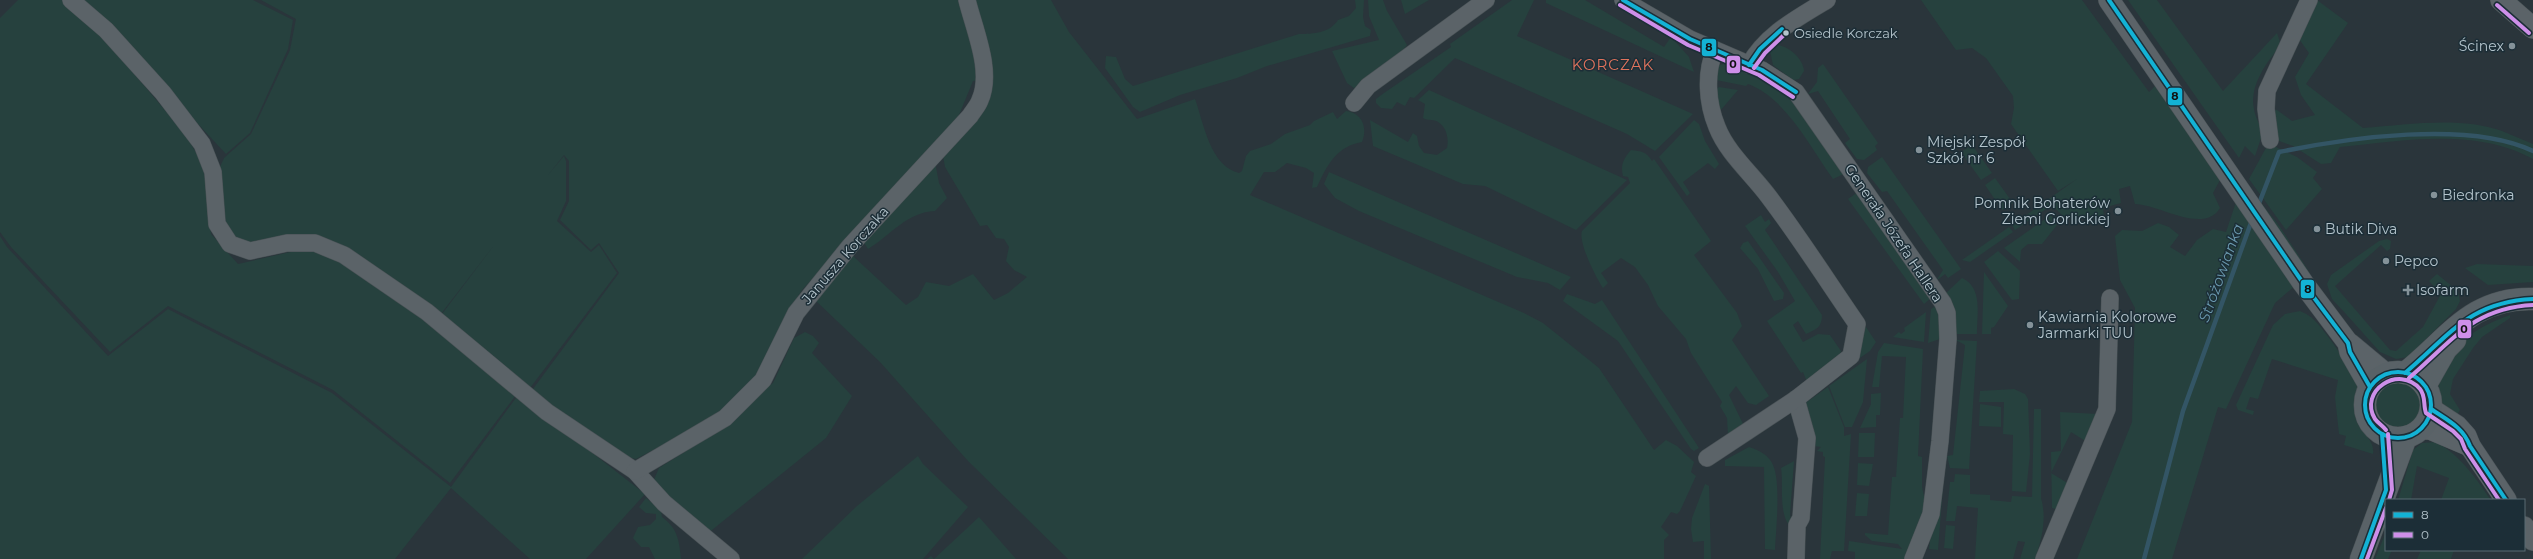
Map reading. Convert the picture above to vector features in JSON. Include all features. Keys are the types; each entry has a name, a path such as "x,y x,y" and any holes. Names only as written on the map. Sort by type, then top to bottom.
{"main road":[{"path":"2414,433 2394,438 2382,434 2371,424 2365,411 2366,396 2387,378 2482,308 2500,301 2533,299"},
{"path":"2425,386 2446,349 2469,326 2497,310 2533,306"},
{"path":"2362,559 2386,490 2414,433 2428,420 2431,409 2430,397 2425,386 2418,379 2387,378"},
{"path":"2382,434 2386,490"}],"street":[{"path":"71,0 106,30 153,81 202,144 213,172 217,224 230,244 250,251 287,243 314,243 344,255 427,312 547,412 635,471 664,503 731,559"},
{"name":"Janusza Korczaka","path":"635,471 724,418 762,380 796,313 850,246 970,116 980,100 984,86 984,67 967,0"},
{"path":"1354,103 1368,86 1486,0"},
{"name":"Generała Józefa Hallera","path":"1623,0 1690,39 1749,65 1796,92 1943,302 1947,313 1948,341 1942,418 1931,514 1913,559"},
{"path":"1749,65 1760,49 1782,29 1827,0"},
{"path":"2109,0 2269,232 2348,343 2350,352 2387,378"},
{"path":"2270,140 2266,110 2267,91 2309,0"},
{"path":"2501,0 2533,28"},
{"path":"1708,458 1796,399 1851,356 1858,324 1769,197 1731,151 1717,127 1708,72 1714,50"},
{"path":"2044,559 2107,409 2110,298"},
{"path":"1796,399 1807,438 1801,518 1798,525 1796,559"},
{"path":"2431,409 2457,426 2466,436 2470,446 2505,499"},
{"path":"2414,433 2430,429 2470,446"},
{"path":"2525,528 2533,540"}],"green space":[{"path":"18,0 62,0 90,23 185,134 198,156 206,176 211,234 238,264 308,248 325,253 342,262 391,295 446,337 516,395 450,483 333,390 168,306 110,352 11,247 0,232 0,18"},
{"path":"83,0 253,0 293,20 288,49 250,133 226,154"},
{"path":"261,0 962,0 979,80 973,81 954,127 802,290 792,307 766,361 740,394 709,419 636,459 618,455 530,393 619,273 599,243 591,250 560,220 569,201 569,161 564,155 548,175 564,156 566,161 566,201 557,221 591,252 599,245 617,273 527,392 439,318 495,244 437,319 345,255 233,242 220,221 219,169 224,158 251,134 290,50 296,19"},
{"path":"972,0 1051,0 1069,32 1137,119 1195,99 1205,132 1215,153 1221,162 1229,169 1239,173 1242,171 1246,156 1250,151 1271,144 1285,134 1310,125 1314,121 1333,112 1337,119 1346,111 1352,112 1360,118 1364,126 1364,136 1362,142 1353,144 1339,152 1329,164 1317,187 1312,188 1314,173 1306,168 1287,163 1275,172 1264,172 1250,195 1524,313 1543,323 1599,368 1654,450 1666,440 1677,446 1694,462 1691,472 1696,476 1680,511 1677,514 1671,512 1661,527 1669,535 1664,540 1664,559 1068,559 968,461 880,362 815,300 853,256 906,305 918,297 926,282 949,286 973,274 994,300 1008,293 1027,277 1014,270 1006,261 1009,247 1004,239 996,238 987,225 980,226 945,167 943,156 976,122 985,107"},
{"path":"1355,0 1364,0 1363,17 1365,26 1371,30 1370,36 1267,66 1237,78 1180,95 1140,112 1133,107 1105,68 1106,56 1116,57 1125,79 1133,86 1299,34 1321,32 1330,28 1338,20 1349,16 1356,8"},
{"path":"1368,0 1383,0 1387,11 1407,45 1402,52 1383,70 1354,88 1347,83 1332,51 1379,40 1369,16"},
{"path":"1401,0 1429,0 1405,14"},
{"path":"1512,0 1534,0 1517,36 1693,114 1655,151 1627,134 1455,58 1414,98 1410,97 1405,106 1397,102 1392,109 1381,108 1376,103 1376,99 1451,47 1450,44"},
{"path":"1546,0 1585,0 1664,47 1671,37 1689,57 1694,72 1546,3"},
{"path":"1921,0 2082,0 2149,92 2155,86 2220,180 2213,193 2220,208 2213,216 2203,219 2192,219 2145,205 2135,204 2130,186 2119,189 2121,203 2103,208 2104,216 2063,216 2052,205 2015,230 2012,225 2077,179 2058,191 2011,124 2014,108 2013,96 1986,58 1972,48 1956,50"},
{"path":"2128,0 2157,0 2223,91 2277,33 2281,45 2260,74 2254,91 2253,100 2256,118 2263,132 2255,156 2245,146 2239,158"},
{"path":"2317,0 2348,23 2306,84 2363,128 2433,123 2485,126 2502,131 2533,144 2533,159 2511,149 2487,143 2438,139 2340,147 2331,163 2321,164 2293,146 2274,139 2268,112 2277,110 2292,121 2315,115 2301,95 2295,77 2309,53 2299,39"},
{"path":"1778,45 1787,48 1795,54 1801,62 1804,71 1799,79 1793,80 1773,65 1770,51"},
{"path":"1724,64 1762,78 1790,100 1810,123 1844,174 1833,179 1786,112 1762,91 1748,84 1746,86 1716,80 1719,65"},
{"path":"1823,64 1878,143 1875,146 1877,150 1864,160 1857,159 1845,143 1850,139 1818,91 1808,94 1817,82 1818,68"},
{"path":"1719,87 1738,90 1720,111 1716,89"},
{"path":"1429,90 1627,180 1576,230 1485,186 1463,184 1373,146 1370,120 1408,142 1413,133 1417,136 1419,146 1424,153 1437,155 1447,148 1448,141 1445,130 1441,124 1436,121 1423,118 1425,104 1418,100"},
{"path":"1694,120 1699,124 1705,141 1719,164 1715,169 1708,163 1683,182 1690,193 1687,196 1659,157"},
{"path":"1972,145 1992,173 1981,180 1961,152"},
{"path":"2272,145 2297,157 2317,172 2313,178 2322,189 2286,230 2249,179 2267,146"},
{"path":"1631,150 1643,152 1652,161 1654,159 1711,241 1694,255 1737,313 1742,326 1732,340 1769,396 1756,405 1748,403 1736,386 1729,395 1745,428 1728,435 1727,418 1720,406 1722,402 1691,353 1686,339 1658,306 1648,285 1635,267 1621,258 1601,273 1608,283 1603,288 1585,251 1581,236 1582,231 1630,183 1628,177 1623,176 1622,165"},
{"path":"1882,157 1961,269 1948,278 1945,274 1936,281 1943,270 1887,191 1882,192 1867,173 1868,167"},
{"path":"935,162 939,183 947,198 935,211 916,215 868,249 863,241"},
{"path":"1329,172 1571,277 1560,290 1548,283 1517,277 1359,211 1335,198 1324,184"},
{"path":"1995,178 2013,203 2002,210 1985,185"},
{"path":"2246,183 2280,227 2310,273 2275,303 2226,409 2218,407 2172,559 2077,559 2132,422 2135,308 2120,280 2115,236 2122,230 2142,231 2158,223 2169,227 2179,235 2170,247 2185,256 2197,240 2213,229 2226,232 2239,193"},
{"path":"1858,192 1932,297 1924,304 1848,199"},
{"path":"1761,215 1765,222 1769,219 1771,223 1765,230 1822,315 1820,325 1813,331 1806,334 1798,321 1793,325 1803,342 1818,334 1830,335 1841,351 1839,359 1807,382 1803,372 1801,373 1767,321 1795,301 1778,272 1745,226"},
{"path":"2051,215 2057,225 2042,244 2028,244 2021,250 2020,262 2004,248"},
{"path":"2009,227 2013,232 1970,262 1962,260"},
{"path":"0,236 7,247 108,356 168,309 332,393 451,487 518,395 645,494 586,559 530,559 451,488 395,559 0,559"},
{"path":"2387,239 2391,241 2390,249 2387,251 2381,245 2335,286 2390,350 2396,351 2423,327 2441,294 2429,281 2437,274 2458,291 2460,301 2456,309 2408,357 2396,359 2380,352 2332,299 2327,284 2331,275 2379,241"},
{"path":"1748,241 1784,293 1783,299 1774,301 1758,269 1740,248 1743,243"},
{"path":"1998,251 2020,271 2019,299 2012,300 1984,262"},
{"path":"2477,264 2533,266 2533,282 2488,285 2465,268"},
{"path":"1984,272 2008,306 1994,327 1991,328 1991,334 1982,334"},
{"path":"1962,278 1969,282 1976,295 1978,310 1977,334 1954,334 1945,294"},
{"path":"1567,294 1595,304 1602,300 1699,448 1694,451 1691,449 1618,341 1563,301"},
{"path":"1939,304 1943,338 1928,343 1931,309"},
{"path":"2300,311 2311,317 2321,328 2352,372 2357,386 2355,413 2357,422 2372,445 2373,454 2344,445 2346,436 2339,434 2335,397 2338,380 2272,359 2258,399 2250,397 2246,409 2254,411 2253,415 2238,410 2236,405 2273,325 2285,314"},
{"path":"1926,312 1924,342 1893,337 1899,332 1901,334 1905,331 1904,328"},
{"path":"2510,315 2510,318 2482,337 2453,379 2450,394 2460,410 2457,415 2448,409 2439,397 2439,384 2445,369 2458,348 2469,336 2486,325"},
{"path":"1866,327 1876,342 1870,351 1854,362 1862,343 1862,329"},
{"path":"805,332 813,336 819,343 812,353 852,396 826,438 707,534 652,484 659,468 686,451 773,383 794,338"},
{"path":"1956,340 1977,341 1969,469 1950,468 1947,456 1953,455 1965,345"},
{"path":"1884,343 1923,349 1918,456 1922,457 1922,487 1928,515 1907,559 1855,559 1855,552 1848,551 1849,541 1902,549 1898,544 1872,541 1865,535 1865,533 1888,535 1892,477 1896,477 1900,418 1903,418 1906,357 1882,356 1879,387 1872,387 1878,352"},
{"path":"1867,359 1863,402 1852,427 1845,427 1829,386"},
{"path":"2393,382 2403,382 2411,386 2417,392 2421,400 2421,410 2417,418 2411,424 2403,428 2393,428 2385,424 2379,418 2375,410 2375,400 2379,392 2385,386"},
{"path":"1828,387 1844,427 1844,436 1851,434 1844,551 1832,551 1830,559 1820,559 1825,457 1823,456 1823,452 1817,451 1821,447 1814,446 1804,404"},
{"path":"2014,389 2025,394 2028,399 2030,454 2026,492 2012,491 2013,435 2003,434 2004,402 1979,402 1980,391"},
{"path":"1881,393 1880,415 1876,415 1876,427 1860,428 1871,404 1871,394"},
{"path":"1980,404 2001,407 2001,427 1979,426"},
{"path":"2034,409 2041,409 2041,498 2044,513 2042,536 2035,559 2020,559 2025,542 2018,541 2013,559 1975,559 1978,508 1957,506 1955,521 1946,521 1950,482 1954,482 1955,474 1970,475 1970,494 1990,495 1990,500 2011,502 2012,496 2032,497"},
{"path":"2060,412 2098,414 2087,442 2071,432 2051,472 2051,452 2061,451"},
{"path":"1859,433 1875,433 1874,457 1858,457"},
{"path":"2436,442 2453,454 2473,475 2490,499 2441,499 2449,478 2417,466 2411,499 2398,499 2413,450 2422,443"},
{"path":"1749,447 1760,451 1771,461 1773,465 1777,483 1775,550 1765,549 1764,467 1725,466 1725,460"},
{"path":"918,456 923,464 968,507 923,559 802,559 857,506"},
{"path":"1794,461 1790,515 1794,531 1785,518 1783,510 1781,468"},
{"path":"1858,463 1873,464 1869,486 1857,485"},
{"path":"1938,473 1944,474 1938,550 1929,549"},
{"path":"2051,473 2069,484 2056,509 2052,508"},
{"path":"1705,484 1709,486 1711,559 1704,559 1704,541 1693,542 1691,529 1692,518"},
{"path":"1857,493 1869,494 1867,516 1855,516"},
{"path":"646,498 661,510 662,517 675,531 681,559 655,559 649,547 641,547 633,538 638,527 650,525 656,519 656,514 646,513 639,507"},
{"path":"979,517 1016,559 934,559"},
{"path":"1946,525 1955,526 1953,549 1944,548"},
{"path":"2385,534 2385,551 2392,551 2388,559 2375,559"},
{"path":"2421,551 2454,551 2451,559 2417,559"},
{"path":"931,556 934,559 927,559"}],"waterway":[{"name":"Stróżowianka","path":"2258,206 2279,152 2372,137 2442,134 2476,136 2506,142 2533,151"},
{"name":"Stróżowianka","path":"2144,559 2183,411 2252,220"}],"transit line":[{"name":"8","path":"1623,0 1690,39 1762,70 1796,92"},
{"name":"8","path":"2109,0 2303,283 2348,343 2350,352 2370,387"},
{"name":"0","path":"1620,5 1688,45 1759,75 1793,97"},
{"name":"0","path":"2497,5 2529,33"},
{"name":"8","path":"1749,65 1760,49 1782,29"},
{"name":"0","path":"1754,68 1765,53 1786,33"},
{"name":"8","path":"2405,373 2448,334 2476,314 2492,306 2511,301 2533,299"},
{"name":"0","path":"2409,378 2451,339 2479,320 2494,312 2512,307 2533,305"},
{"name":"8","path":"2398,372 2411,374 2426,387 2429,392 2431,405 2429,418 2416,433 2411,436 2398,438 2385,436 2370,423 2367,418 2365,405 2367,392 2380,377 2385,374 2398,372"},
{"name":"0","path":"2386,430 2375,419 2371,409 2372,399 2376,391 2383,384 2392,380 2402,379 2411,382 2422,392 2426,413 2453,431 2461,439 2465,449 2498,499"},
{"name":"8","path":"2431,409 2459,429 2505,499"},
{"name":"8","path":"2361,559 2386,490 2382,434"},
{"name":"0","path":"2388,434 2392,490 2389,499"},
{"name":"0","path":"2367,559 2385,511"}],"place":[{"name":"Osiedle Korczak","path":"1786,33"},
{"name":"Ścinex","path":"2512,46"},
{"name":"Miejski Zespół Szkół nr 6","path":"1919,150"},
{"name":"Biedronka","path":"2434,195"},
{"name":"Pomnik Bohaterów Ziemi Gorlickiej","path":"2118,211"},
{"name":"Butik Diva","path":"2317,229"},
{"name":"Pepco","path":"2386,261"},
{"name":"Isofarm","path":"2408,290"},
{"name":"Kawiarnia Kolorowe Jarmarki TUU","path":"2030,325"}],"district":[{"name":"KORCZAK","path":"1613,65"}]}
